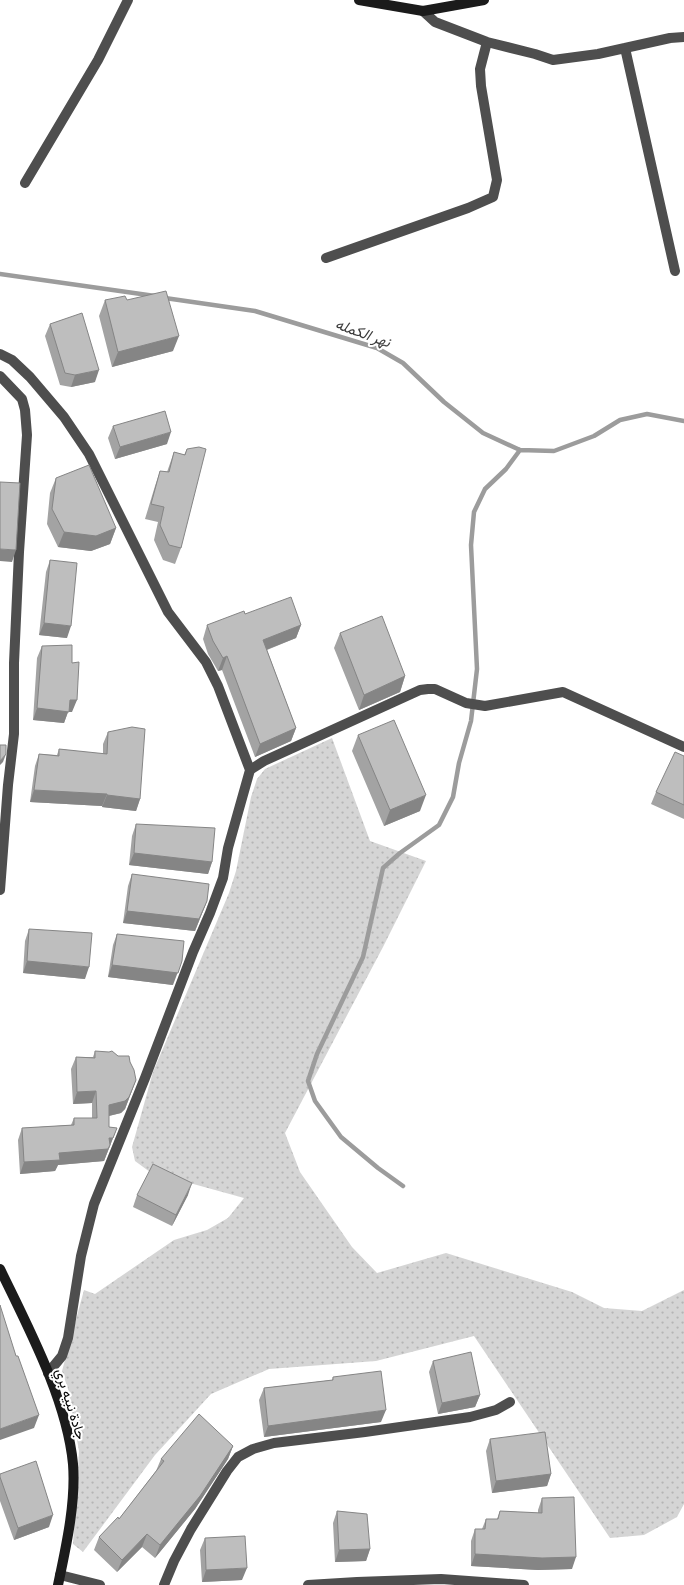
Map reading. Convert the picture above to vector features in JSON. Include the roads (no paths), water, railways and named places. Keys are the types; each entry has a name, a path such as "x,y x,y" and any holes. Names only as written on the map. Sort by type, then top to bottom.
{"street":[{"path":"25,183 98,60 128,0"},
{"path":"359,0 423,11 484,0"},
{"path":"423,11 435,22 487,42 553,60 598,54 670,38 684,37"},
{"path":"326,258 468,208 492,197 497,180 481,86 480,69 487,42"},
{"path":"625,48 675,271"},
{"path":"0,354 12,360 30,377 64,417 89,454 168,612 206,662 218,686 250,770 228,848 223,878 217,896 193,952 94,1204 81,1256 68,1338 62,1356 48,1372"},
{"path":"0,376 22,399 27,435 14,662 14,734 0,890"},
{"path":"250,770 264,761 428,688 435,689 466,703 485,706 563,692 684,747"},
{"name":"جادة نبيه بري","path":"0,1269 48,1372 67,1431 73,1465 73,1497 59,1580"},
{"path":"164,1585 191,1529 227,1471 238,1457 253,1449 274,1443 470,1417 496,1410 510,1402"},
{"path":"308,1585 441,1579 524,1585"},
{"path":"59,1580 100,1585"}],"waterway":[{"name":"نهر الكمله","path":"0,274 155,296"},
{"name":"نهر الكمله","path":"165,298 255,311 377,348 403,363 444,402 483,433 520,450 554,451 594,436 620,420 647,414 684,421"},
{"path":"403,1186 341,1137 315,1101 308,1081 317,1054 363,957 383,868 400,853 439,825 453,797 459,763 471,721 477,669 471,545 474,512 485,489 506,469 520,450"}]}
